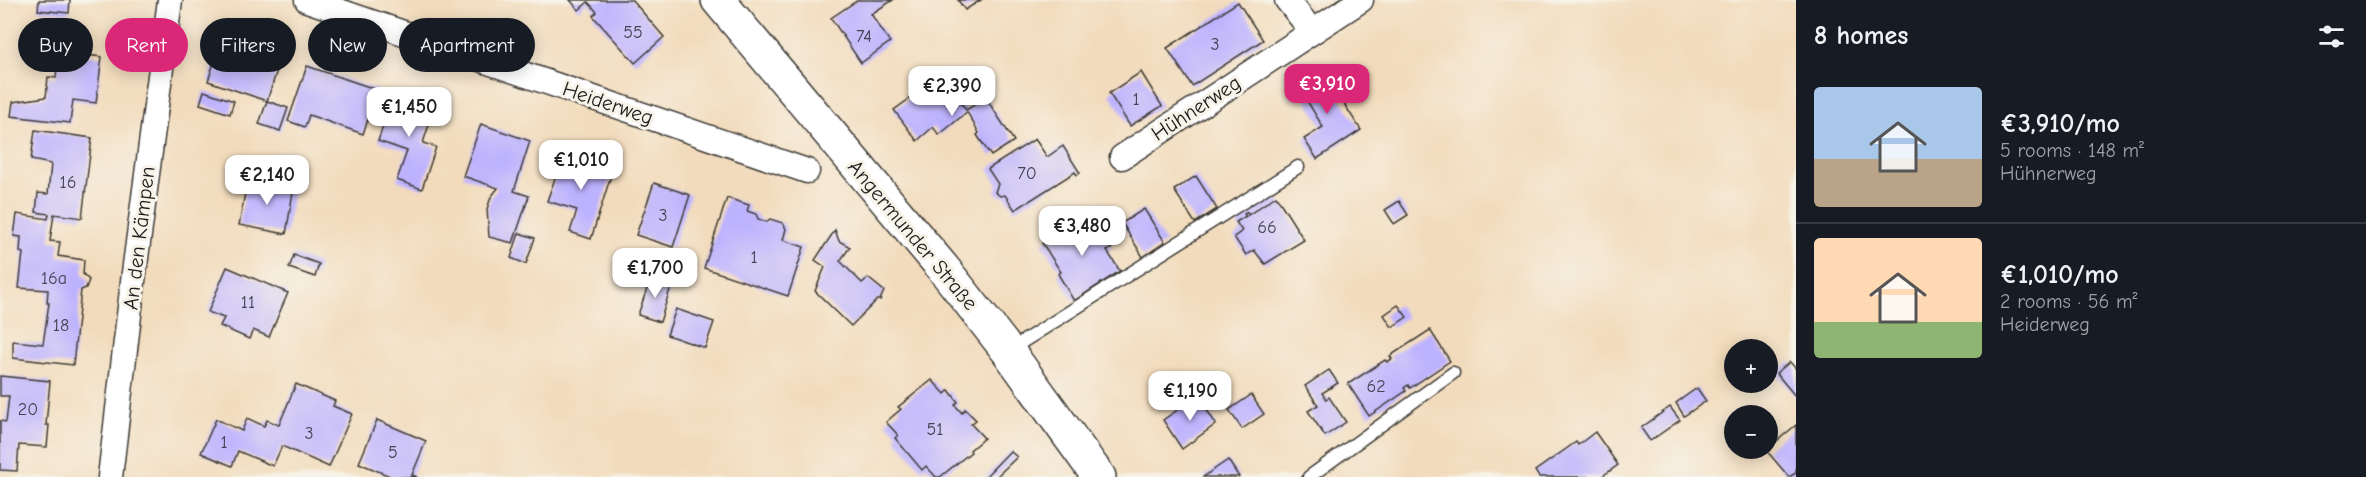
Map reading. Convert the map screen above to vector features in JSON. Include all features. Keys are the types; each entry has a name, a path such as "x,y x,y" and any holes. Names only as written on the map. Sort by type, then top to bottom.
{"main road":[{"name":"Angermunder Straße","path":"718,0 943,267 1008,351 1099,477"}],"street":[{"name":"An den Kämpen","path":"114,476 132,285 170,0"},
{"name":"Heiderweg","path":"307,0 807,171"},
{"path":"1287,0 1312,31"},
{"name":"Hühnerweg","path":"1122,157 1361,0"}],"lane":[{"path":"1008,351 1299,167"},
{"path":"1309,477 1454,374"}],"building":[{"path":"39,0 70,0 69,13 38,10"},
{"path":"570,0 632,0 664,37 635,63 593,16 597,12 588,2 579,10"},
{"path":"858,0 893,0 871,14 890,42 861,63 831,18"},
{"path":"958,0 981,0 965,10"},
{"path":"1238,2 1263,40 1192,86 1167,48"},
{"path":"93,56 102,57 96,103 73,100 70,123 11,116 13,102 46,97 48,77 56,78 56,72 93,72"},
{"path":"307,66 308,72 325,72 378,90 363,134 309,115 305,127 288,121"},
{"path":"1322,70 1361,130 1317,159 1304,139 1323,127 1298,86"},
{"path":"211,72 276,72 267,101 208,81"},
{"path":"1141,72 1162,106 1130,126 1109,93"},
{"path":"937,79 948,94 952,91 966,110 986,98 1014,141 991,156 977,135 979,133 967,112 939,135 933,127 917,141 894,110"},
{"path":"204,91 234,101 230,114 200,104"},
{"path":"394,94 428,106 427,111 433,112 423,143 436,147 422,189 397,180 407,151 378,141"},
{"path":"267,101 288,108 280,131 259,124"},
{"path":"481,124 530,141 514,191 529,196 513,243 489,237 487,209 491,197 498,188 463,176"},
{"path":"35,130 92,138 82,218 54,214 50,241 60,242 58,256 84,260 83,274 89,280 86,288 81,290 73,365 13,358 13,341 43,344 49,303 47,303 48,290 19,288 23,253 20,252 21,237 14,236 17,214 48,219 49,214 36,212 38,193 48,194 51,164 31,160"},
{"path":"1035,139 1047,157 1063,146 1080,173 1077,175 1075,172 1015,210 1005,195 1000,196 995,192 998,184 988,169"},
{"path":"564,153 613,169 591,239 570,232 577,210 547,201"},
{"path":"1196,176 1217,209 1195,223 1174,190"},
{"path":"248,177 294,186 286,234 239,225"},
{"path":"654,183 690,195 673,247 636,235"},
{"path":"1276,196 1304,240 1265,264 1254,250 1246,255 1234,237 1242,231 1236,222 1246,216 1244,214 1247,212 1248,215"},
{"path":"727,198 749,205 747,211 756,214 758,219 766,222 770,219 783,223 786,229 783,240 804,247 788,296 704,268"},
{"path":"1399,201 1408,215 1394,224 1385,210"},
{"path":"1144,209 1165,242 1143,257 1122,223"},
{"path":"1089,213 1112,248 1107,251 1120,271 1074,301 1058,274 1061,272 1042,243"},
{"path":"835,230 839,241 850,247 840,261 862,283 868,278 884,291 880,300 877,300 851,326 815,291 825,267 815,260"},
{"path":"519,233 535,238 526,264 511,258"},
{"path":"294,255 319,264 315,277 289,268"},
{"path":"227,267 288,293 269,337 253,330 249,339 220,326 224,318 208,312"},
{"path":"651,277 672,283 660,322 638,315"},
{"path":"1398,305 1407,317 1392,327 1384,315"},
{"path":"676,309 714,322 705,348 667,335"},
{"path":"1430,330 1450,361 1410,388 1408,385 1404,388 1406,391 1369,416 1348,384 1385,360 1387,362 1392,359 1390,356"},
{"path":"1790,362 1796,369 1796,397 1778,375 1778,371"},
{"path":"1329,370 1338,383 1322,393 1326,399 1329,397 1346,422 1325,436 1308,411 1318,405 1305,386"},
{"path":"0,376 50,381 46,425 49,425 47,447 19,445 17,471 0,470 0,421 6,422 9,396 0,396"},
{"path":"932,380 945,394 949,390 958,402 955,405 962,413 965,409 976,420 971,424 984,438 970,450 971,452 940,477 936,477 926,466 922,470 895,438 898,435 886,422 901,409 898,407"},
{"path":"296,384 335,401 333,406 352,414 329,467 282,446 273,466 238,451 232,466 201,453 216,419 242,431 247,418 264,426 267,420 279,425"},
{"path":"1697,388 1706,401 1684,416 1676,403"},
{"path":"1251,395 1264,414 1242,429 1229,410"},
{"path":"1198,396 1216,424 1182,449 1163,420"},
{"path":"1670,407 1680,420 1650,441 1641,428"},
{"path":"377,420 426,441 412,475 417,477 392,477 359,463"},
{"path":"1796,425 1796,473 1789,477 1774,459 1778,459 1778,440"},
{"path":"1595,432 1618,465 1601,477 1539,477 1535,471 1576,442 1578,445"},
{"path":"1010,451 1017,457 996,477 985,477"},
{"path":"1228,460 1239,477 1203,477"}]}
